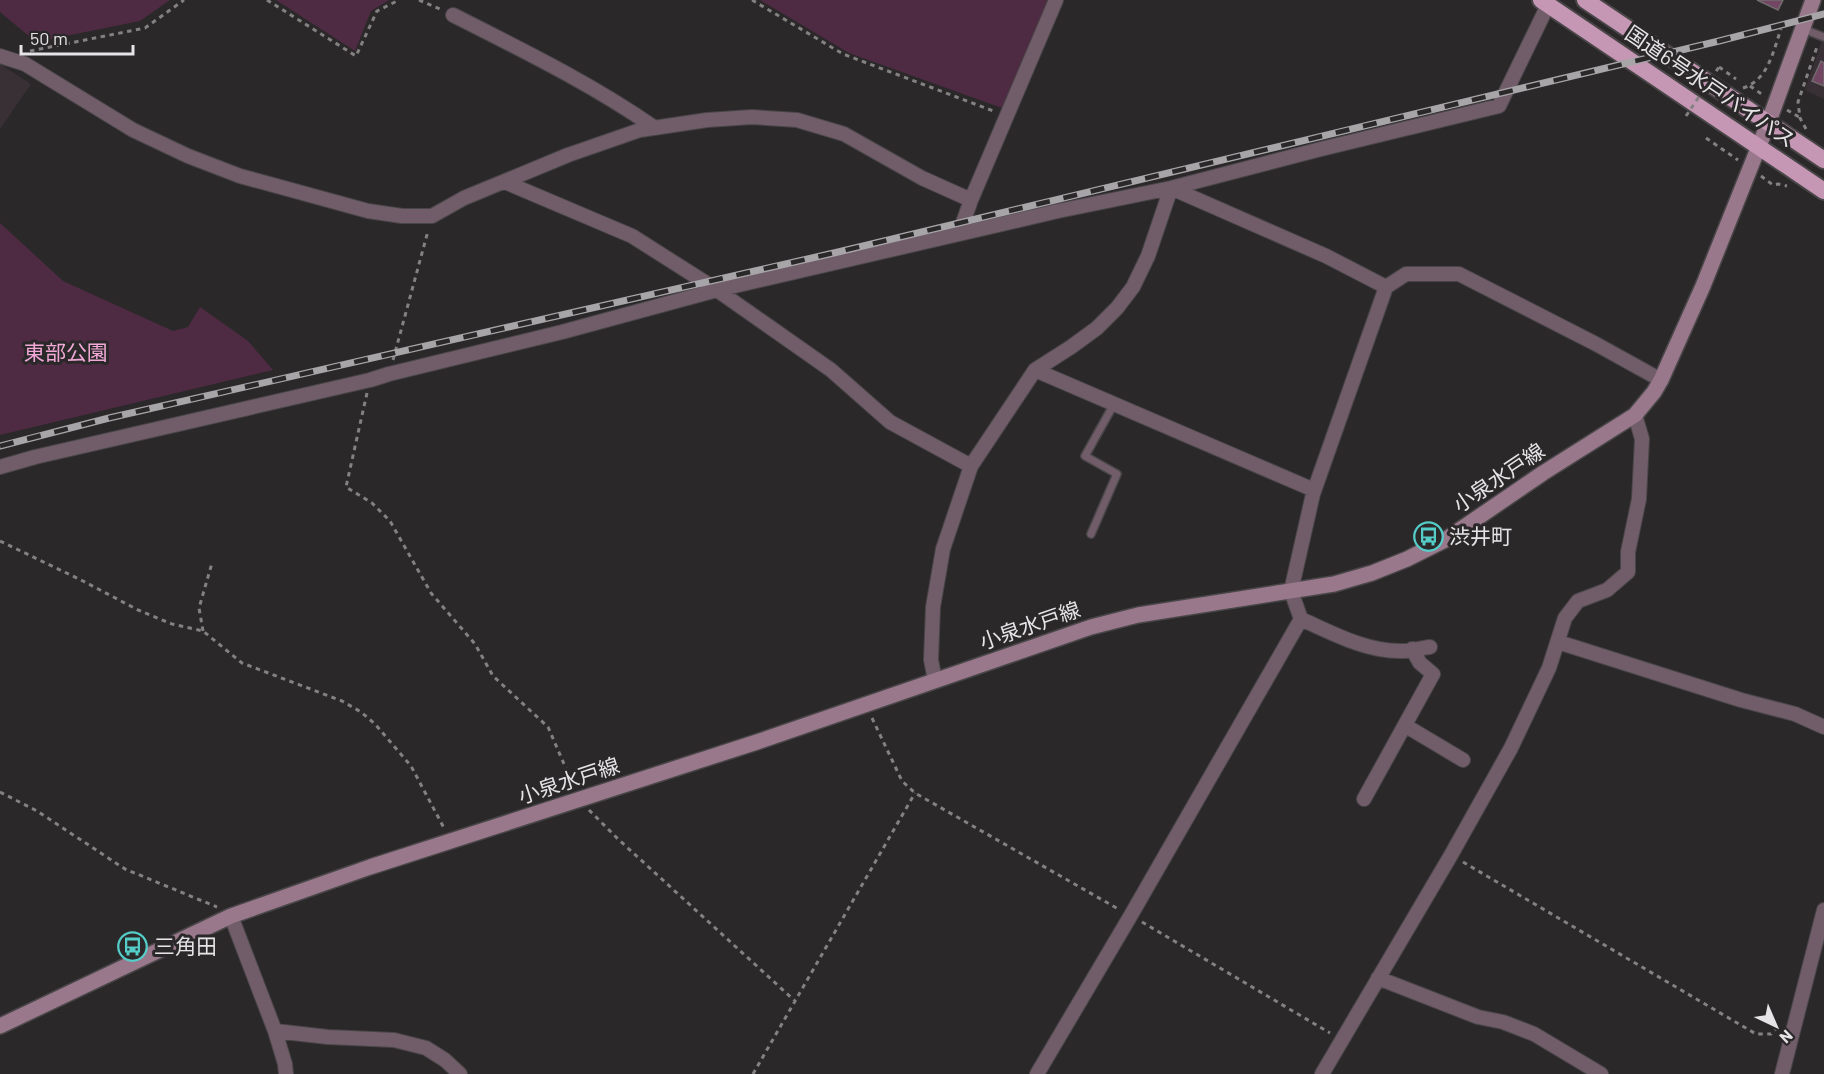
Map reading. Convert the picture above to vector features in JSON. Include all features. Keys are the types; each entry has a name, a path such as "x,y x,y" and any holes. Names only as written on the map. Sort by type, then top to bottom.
{"highway":[{"name":"国道6号水戸バイパス","path":"1585,0 1769,121 1824,160"},
{"name":"国道6号水戸バイパス","path":"1545,2 1824,191"}],"main road":[{"name":"小泉水戸線","path":"0,1026 231,916 370,867 758,742 1091,627 1138,615 1334,584 1372,573 1445,540 1543,473 1635,415 1654,392 1703,286 1769,121 1814,0"}],"street":[{"path":"959,234 971,200 1056,0"},
{"path":"0,467 370,380 717,290 1171,188 1499,106 1545,2"},
{"path":"453,15 580,81 655,128"},
{"path":"4,57 25,64 133,130 188,156 240,176 368,211 402,216 432,216 464,198 568,155 640,130 707,120 752,117 797,120 844,134 922,178 971,200"},
{"path":"505,182 632,236 717,290 831,370 890,422 971,466"},
{"path":"1171,188 1326,256 1386,287"},
{"path":"935,680 931,660 933,607 943,549 971,466 1035,370 1097,328 1134,287 1148,256 1171,188"},
{"path":"1037,1074 1131,915 1300,619 1291,591 1314,490 1386,287 1406,274 1459,274 1661,380"},
{"path":"1035,370 1314,490"},
{"path":"1322,1074 1511,748 1549,668 1564,618 1578,601 1607,590 1628,572 1628,552 1639,499 1642,439 1635,415"},
{"path":"1300,619 1374,648 1402,651 1430,646"},
{"path":"1558,642 1741,700 1795,714 1824,728"},
{"path":"1364,799 1433,674 1419,663 1412,649"},
{"path":"1406,726 1463,760"},
{"path":"1782,1074 1824,910"},
{"path":"231,916 275,1031 286,1074"},
{"path":"1378,978 1478,1017 1503,1022 1534,1034 1602,1074"},
{"path":"275,1031 394,1040 426,1048 445,1060 460,1074"}],"lane":[{"path":"1803,29 1822,37"},
{"path":"1091,534 1117,474 1085,456 1114,404"}],"path":[{"path":"4,57 145,28 184,0"},
{"path":"267,0 356,56 377,11 399,0"},
{"path":"752,0 843,54 1006,116"},
{"path":"1750,86 1767,70 1781,29"},
{"path":"1800,118 1798,102 1822,37"},
{"path":"1686,116 1719,67 1736,79"},
{"path":"389,374 432,216"},
{"path":"370,380 346,487 372,503 390,521 431,593 475,644 493,676 548,727 580,800 618,838 795,1001"},
{"path":"0,541 138,610 172,624 203,631 242,663 342,701 361,712 375,724 411,766 451,841"},
{"path":"203,631 199,608 212,563"},
{"path":"753,1074 915,793 902,781 865,704"},
{"path":"0,792 37,812 125,869 221,908 231,916"},
{"path":"1451,855 1756,1034 1771,1035 1779,1027 1784,1017"}],"shaded area":[{"path":"1824,35 1824,99 1805,90"},
{"path":"0,64 31,84 0,129"}],"green space":[{"path":"0,0 170,0 140,21 36,42 0,12"},
{"path":"276,0 389,0 371,11 355,51"},
{"path":"760,0 1048,0 1002,108 849,53"},
{"name":"東部公園","path":"0,223 63,281 173,331 188,327 200,307 248,341 273,370 0,435"}],"building":[{"path":"1757,0 1783,0 1778,10"},
{"path":"1821,61 1824,63 1824,86 1812,81"}],"railway":[{"path":"0,446 109,418 838,252 1824,14"}],"place":[{"name":"渋井町","path":"1428,537"},
{"name":"三角田","path":"133,947"}]}
